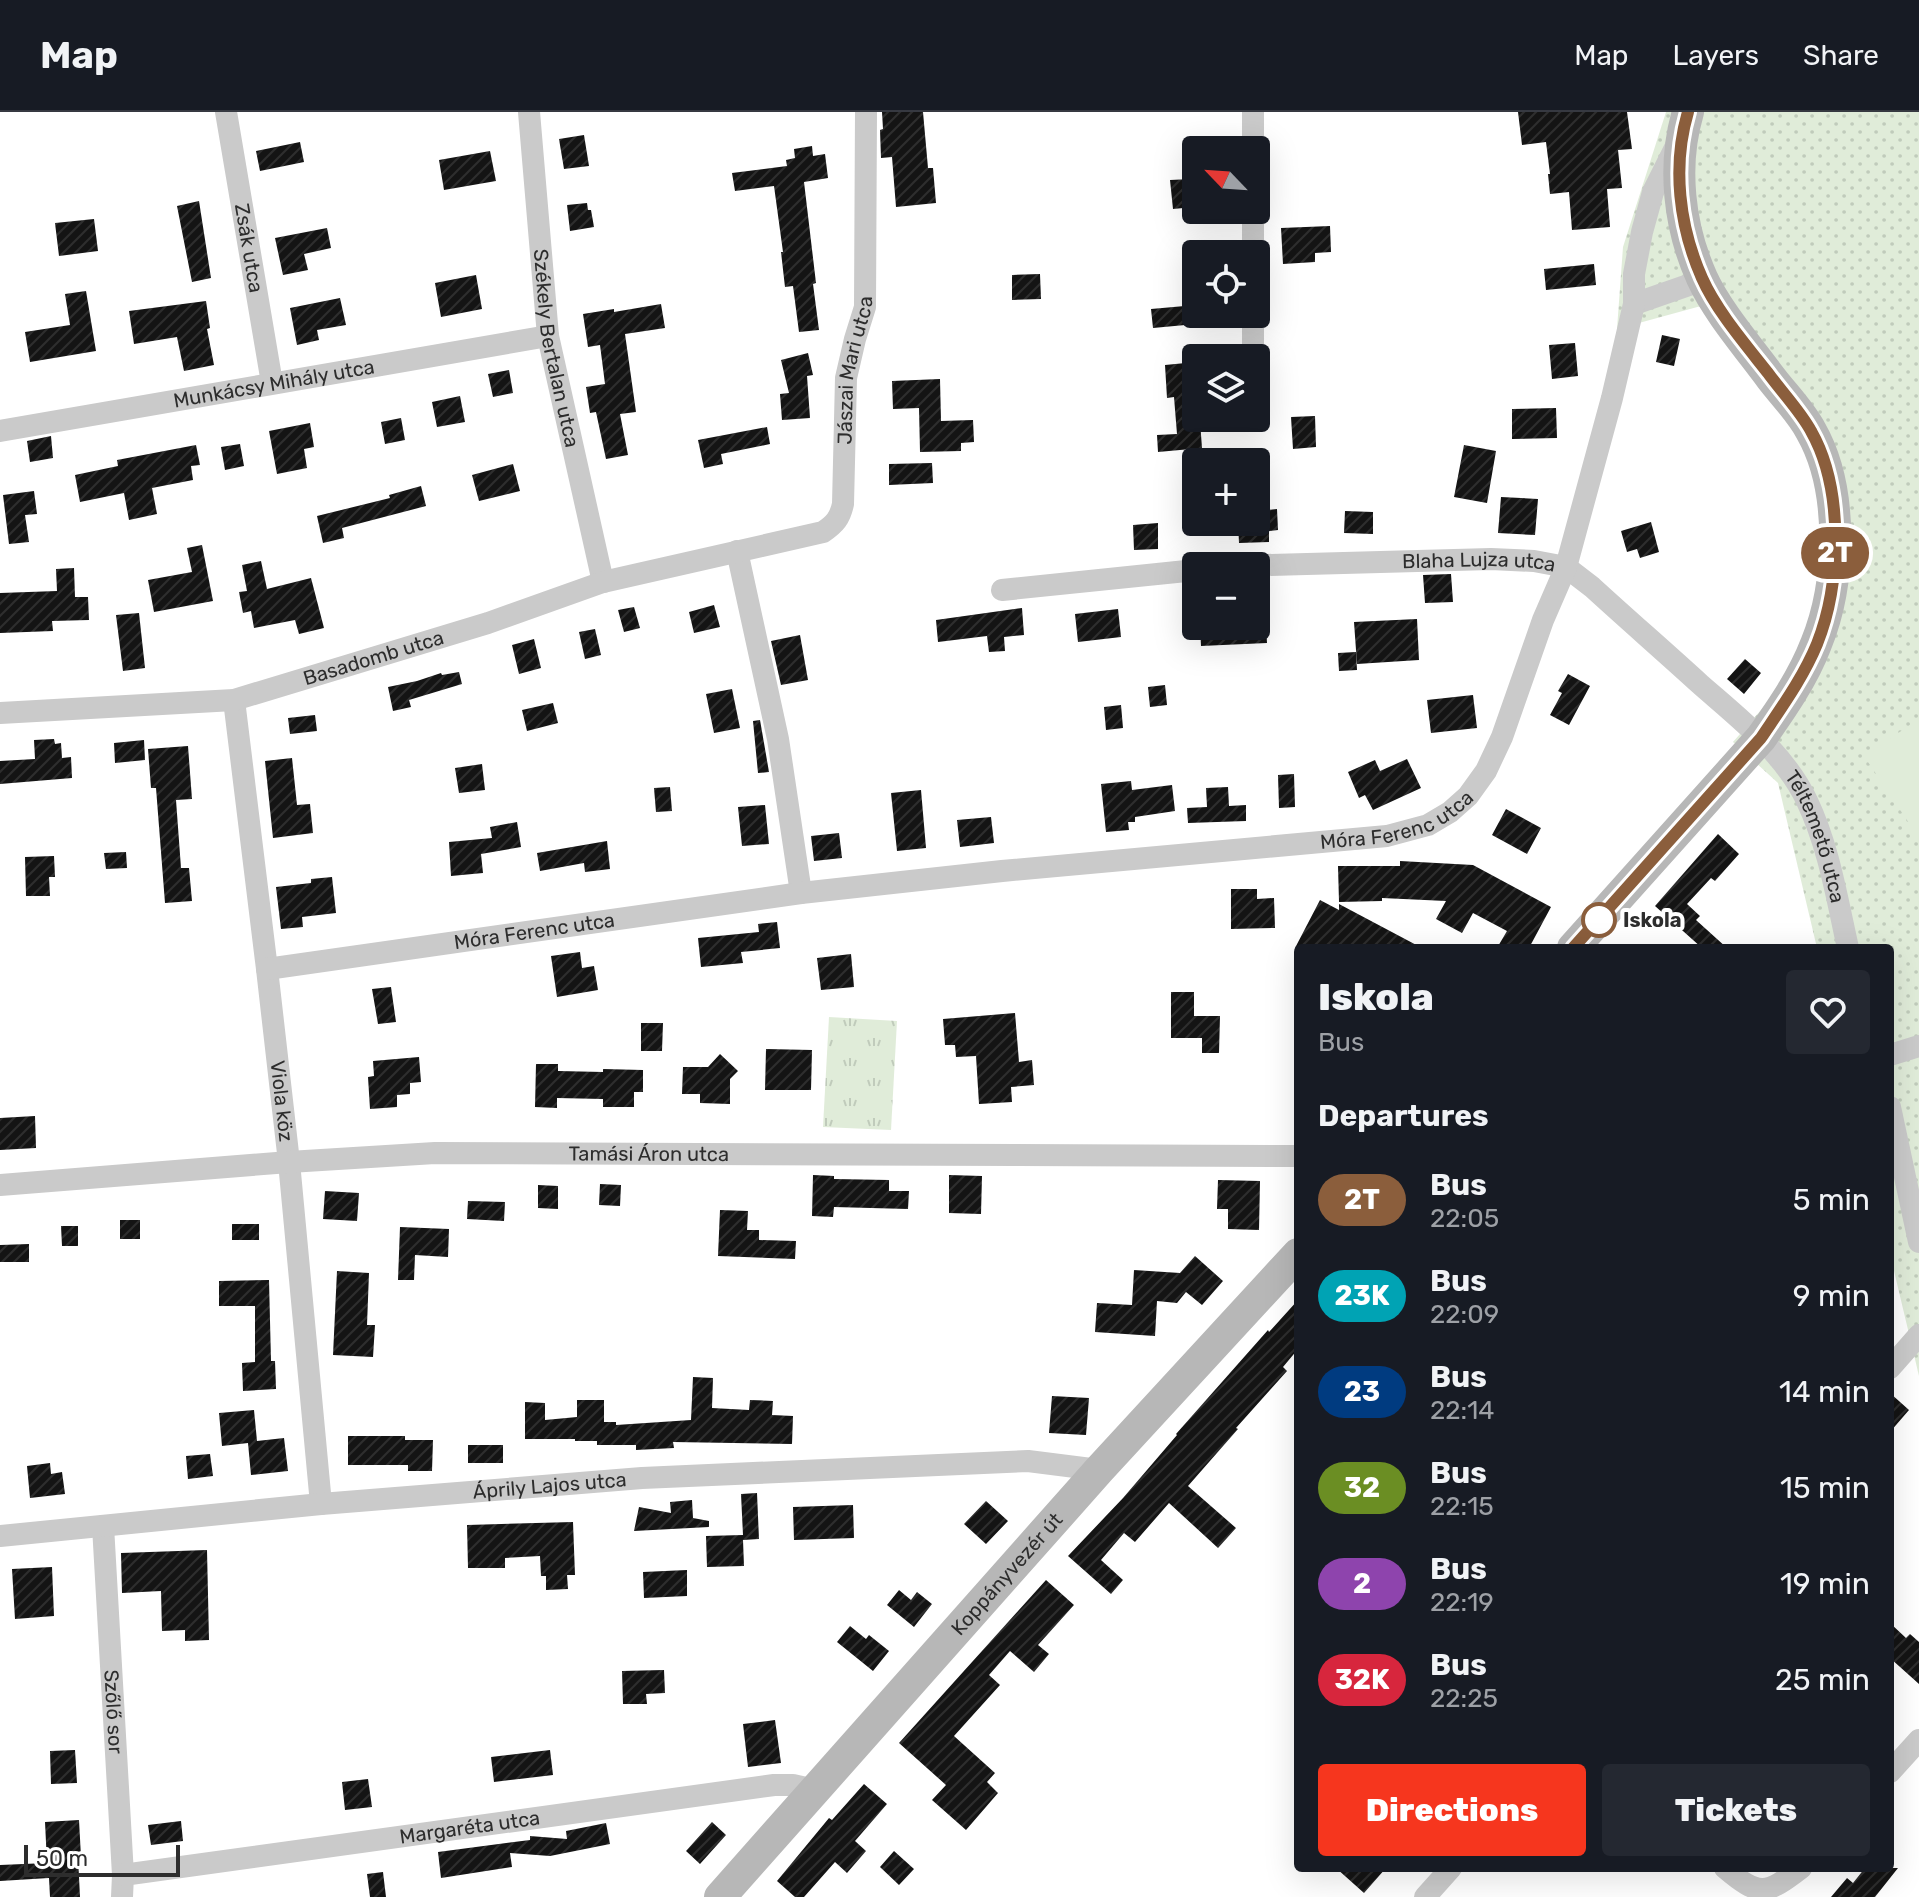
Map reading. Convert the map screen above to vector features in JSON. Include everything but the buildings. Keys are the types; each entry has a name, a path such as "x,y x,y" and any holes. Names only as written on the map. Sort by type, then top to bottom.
{"street":[{"name":"Zsák utca","path":"226,112 272,383"},
{"name":"Székely Bertalan utca","path":"529,112 548,336 603,582"},
{"name":"Jászai Mari utca","path":"737,551 823,532 841,516 846,378 865,307 866,112"},
{"path":"1253,112 1253,136"},
{"path":"1577,944 1761,738 1793,689 1816,644 1833,577 1836,533 1829,477 1811,431 1703,280 1690,246 1682,210 1679,173 1685,123"},
{"name":"Móra Ferenc utca","path":"267,969 801,893 1002,871 1387,836 1428,825 1450,812 1468,796 1486,771 1502,737 1543,620 1566,567 1634,304 1634,274 1642,232 1653,192 1685,123"},
{"path":"1634,304 1703,280"},
{"name":"Munkácsy Mihály utca","path":"0,431 548,336"},
{"name":"Basadomb utca","path":"0,713 234,700 488,623 603,582 737,551"},
{"path":"737,551 778,739 801,893"},
{"name":"Blaha Lujza utca","path":"1270,565 1491,559 1534,561 1566,567 1761,738"},
{"path":"1002,590 1182,571"},
{"name":"Viola köz","path":"234,700 289,1162 321,1504"},
{"name":"Téltemető utca","path":"1761,738 1806,798 1826,854 1847,944"},
{"path":"1894,1054 1919,1046"},
{"path":"1894,1126 1919,1242"},
{"name":"Tamási Áron utca","path":"0,1185 435,1153 1294,1156"},
{"name":"Koppányvezér út","path":"720,1897 1099,1470 1294,1258"},
{"path":"1894,1363 1919,1335"},
{"name":"Áprily Lajos utca","path":"0,1536 321,1504 672,1476 1028,1461 1099,1470"},
{"name":"Szőlő sor","path":"103,1526 122,1886"},
{"path":"1894,1768 1919,1740"},
{"name":"Margaréta utca","path":"122,1886 774,1785 815,1790"},
{"path":"1425,1897 1447,1872"},
{"path":"1730,1872 1755,1889 1769,1890 1796,1872"}],"green space":[{"path":"1666,112 1919,112 1919,1376 1894,1271 1894,944 1816,944 1778,783 1733,742 1789,678 1815,616 1825,544 1819,484 1801,438 1701,306 1617,329 1623,247"},
{"path":"1919,719 1919,838 1864,756"},
{"path":"829,1017 897,1021 891,1130 823,1127"}],"bus line":[{"name":"2T","path":"1577,944 1761,738 1780,711 1816,644 1833,577 1836,533 1829,477 1811,431 1718,305 1703,280 1690,246 1682,210 1679,173 1682,135 1688,112"}],"place":[{"name":"Iskola","path":"1599,920"}]}
